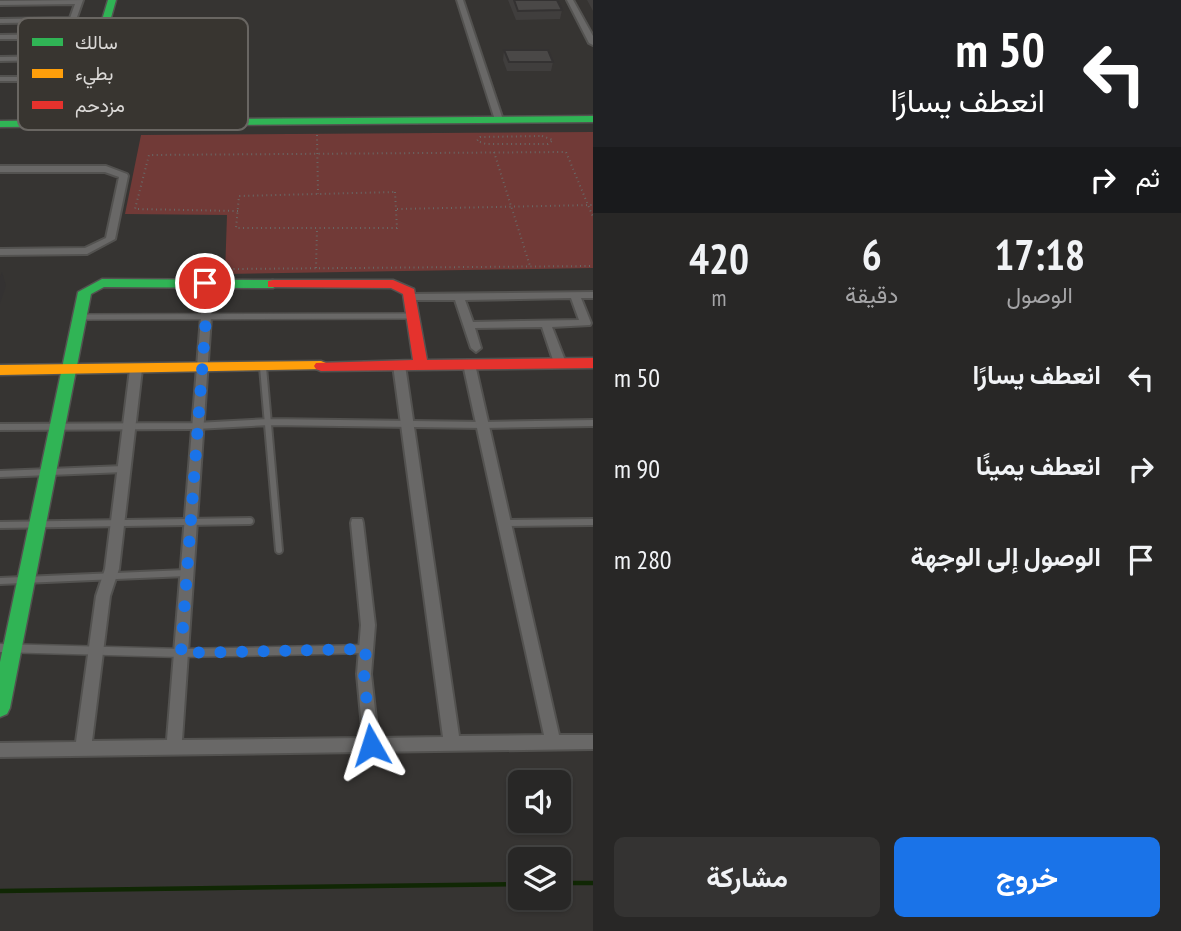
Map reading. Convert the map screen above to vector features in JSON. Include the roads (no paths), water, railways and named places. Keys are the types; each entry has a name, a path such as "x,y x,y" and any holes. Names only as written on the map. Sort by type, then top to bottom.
{"street":[{"path":"106,18 112,0"},
{"path":"460,0 499,120"},
{"path":"570,0 593,43"},
{"path":"0,3 79,1 74,18"},
{"path":"0,21 18,21"},
{"path":"0,37 18,37"},
{"path":"0,59 18,59"},
{"path":"0,79 18,79"},
{"path":"248,122 593,119"},
{"path":"0,124 18,124"},
{"path":"0,169 106,169 124,176 110,239 99,247 87,251 0,252"},
{"path":"0,708 6,648 26,580 85,292 102,283 393,284 409,292 421,365"},
{"path":"174,748 200,368 206,317 205,283"},
{"path":"469,325 586,323 575,295"},
{"path":"410,297 593,295"},
{"path":"459,296 476,348"},
{"path":"546,324 560,363"},
{"path":"0,370 593,363"},
{"path":"399,365 452,744"},
{"path":"469,365 553,742"},
{"path":"83,749 103,596 118,523 136,369"},
{"path":"357,523 368,625 364,674 371,745"},
{"path":"0,750 593,742"}],"lane":[{"path":"80,317 413,316"},
{"path":"263,367 279,550"},
{"path":"0,427 129,424 196,426 269,422 483,425 593,423"},
{"path":"0,474 124,469"},
{"path":"0,525 250,521"},
{"path":"504,523 593,522"},
{"path":"0,581 186,573"},
{"path":"6,648 181,653 366,649"}],"waterway":[{"path":"571,883 593,883"},
{"path":"0,891 508,884"}]}
